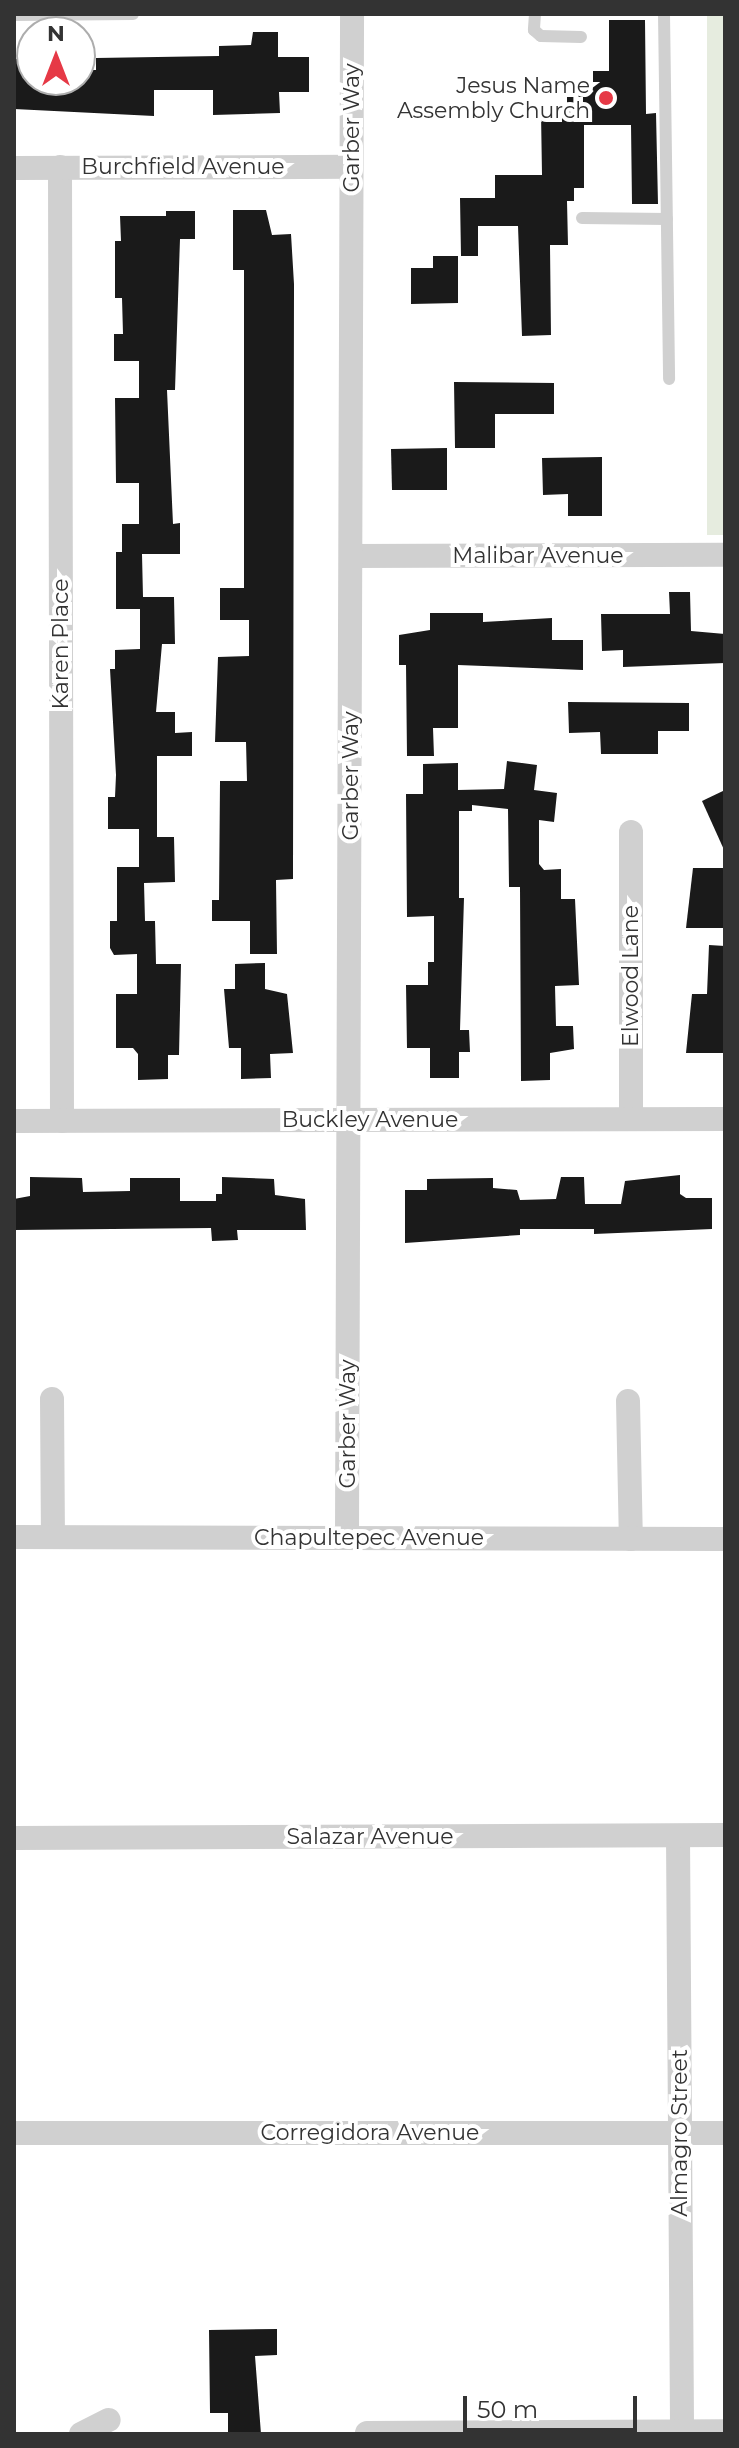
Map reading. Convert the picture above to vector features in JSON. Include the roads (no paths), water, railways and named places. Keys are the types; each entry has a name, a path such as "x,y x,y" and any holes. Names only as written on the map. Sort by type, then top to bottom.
{"street":[{"name":"Garber Way","path":"347,1538 351,1120 352,14"},
{"name":"Karen Place","path":"60,167 62,1121"},
{"name":"Burchfield Avenue","path":"14,168 351,167"},
{"name":"Malibar Avenue","path":"351,556 725,555"},
{"name":"Elwood Lane","path":"631,832 631,1119"},
{"name":"Buckley Avenue","path":"14,1121 725,1119"},
{"path":"52,1399 53,1537"},
{"path":"628,1401 631,1539"},
{"name":"Chapultepec Avenue","path":"14,1537 725,1539"},
{"name":"Salazar Avenue","path":"14,1838 725,1835"},
{"name":"Almagro Street","path":"678,1836 682,2431"},
{"name":"Corregidora Avenue","path":"14,2133 725,2133"},
{"path":"81,2434 109,2420"},
{"path":"367,2433 725,2431"}],"lane":[{"path":"14,15 133,14"},
{"path":"535,14 534,30 541,36 581,37"},
{"path":"664,14 669,379"},
{"path":"582,218 667,219"}],"place":[{"name":"Jesus Name Assembly Church","path":"606,98"}]}
